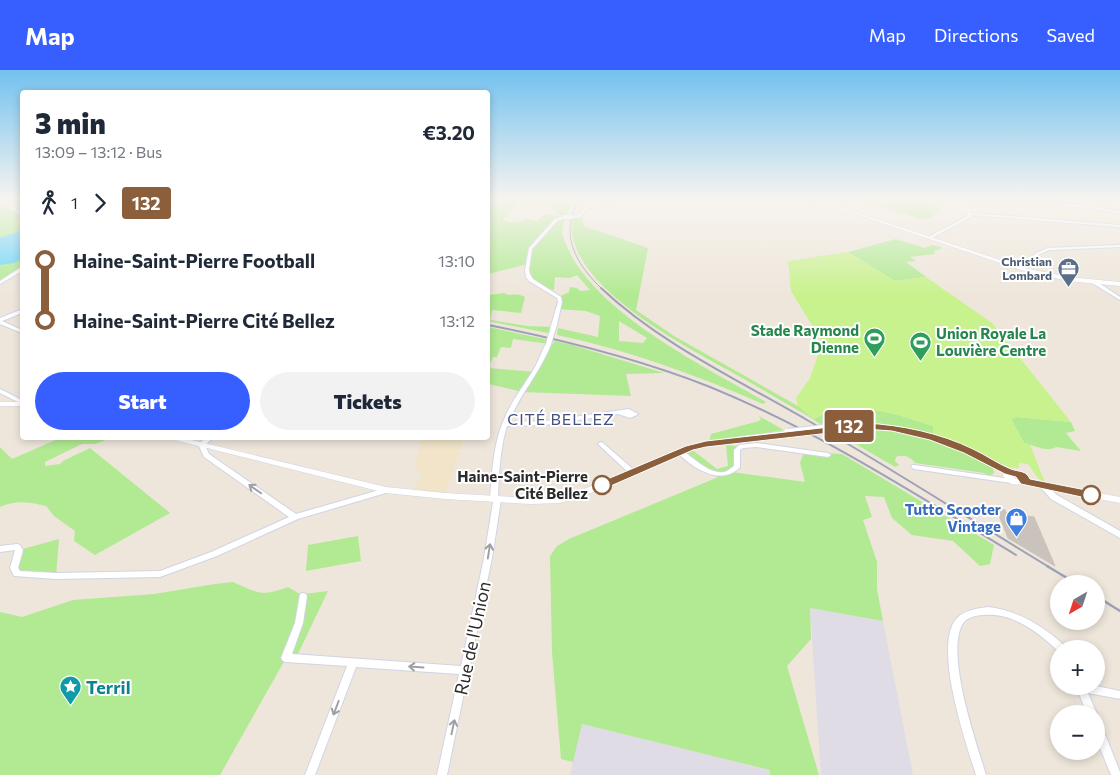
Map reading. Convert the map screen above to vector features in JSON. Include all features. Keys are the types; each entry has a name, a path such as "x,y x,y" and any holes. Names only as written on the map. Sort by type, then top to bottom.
{"street":[{"name":"Rue de l'Union","path":"442,775 488,558 496,500 497,462 504,424 544,360 560,302 559,297 531,280 526,274 530,260 530,249 546,231"},
{"path":"908,231 1023,269 1061,278 1120,284"},
{"path":"929,238 943,231"},
{"path":"1023,269 1037,254 1048,249 1120,246"},
{"path":"0,283 20,270"},
{"path":"1094,282 1120,299"},
{"path":"0,321 20,312"},
{"path":"0,321 20,331"},
{"path":"0,391 20,402"},
{"path":"0,404 20,403"},
{"path":"504,424 545,423 620,413"},
{"path":"184,440 386,490 536,502 560,500 580,494 680,452 706,444 842,427 879,426 918,433 968,450 1019,483 1025,482 1120,500"},
{"path":"201,444 207,440"},
{"path":"201,444 206,455 295,517"},
{"path":"601,444 632,472"},
{"path":"680,452 705,470 719,474 731,472 737,467 737,450 741,446 756,445 828,455"},
{"path":"914,467 1010,476"},
{"path":"1044,487 1054,497 1120,535"},
{"path":"0,549 17,547 19,550 14,568 17,574 148,575 163,573 236,544 295,517 386,490"},
{"path":"303,596 299,623 286,658 465,670"},
{"path":"981,775 960,707 954,641 959,623 972,613 981,611 1010,616 1042,632 1051,640"},
{"path":"310,775 353,662"},
{"path":"1105,692 1120,695"},
{"path":"1105,747 1116,775"}],"shaded area":[{"path":"422,440 464,440 445,496 413,493 423,472 414,470"},
{"path":"810,608 883,621 913,775 821,775"},
{"path":"581,724 770,770 770,775 570,775"}],"green space":[{"path":"0,231 20,231 20,268 0,281"},
{"path":"490,231 562,231 575,263 595,288 621,311 680,353 766,402 763,404 687,373 636,356 557,335 558,328 598,337 600,316 586,311 558,309 559,297 569,292 570,287 577,288 580,291 590,290 577,275 570,278 555,277 553,290 529,279 528,264 490,274","holes":["619,321 647,338 643,343 619,341"]},
{"path":"573,231 598,231 648,248 636,310 674,336 798,406 814,419 839,409 869,409 902,416 933,426 933,435 877,423 821,424 696,352 636,314 609,292 588,268 575,244"},
{"path":"896,239 925,248 932,245 943,248 934,251 935,254 910,257 916,261 906,262 926,277 895,281 848,252"},
{"name":"Union Royale La Louvière Centre","path":"848,252 895,281 926,277 992,323 1071,422 1016,417 1011,419 1024,443 1030,444 1045,483 1038,478 1028,464 1019,463 1019,468 1004,467 933,437 933,426 912,419 880,411 844,408 826,413 814,419 798,406 796,398 810,378 822,344 791,291 788,261"},
{"path":"504,293 525,297 521,313 492,310 490,320 490,295"},
{"path":"490,320 527,326 553,327 548,333"},
{"path":"490,327 545,339 549,344 513,339 511,348 501,347 497,357 493,357 490,364"},
{"path":"554,341 664,373 626,374 631,396 523,392 490,384 490,368 537,372 549,344 553,344"},
{"path":"759,416 784,430 709,443 711,434 759,421 761,419"},
{"path":"1016,417 1071,422 1075,431 1066,433 1081,451 1056,447 1045,449 1024,443 1011,419"},
{"path":"853,426 865,426 933,437 992,464 994,473 989,476 984,473 915,463 904,456 896,457 895,461 899,465 895,467 835,432"},
{"path":"55,440 106,440 95,444 82,444 45,462 45,466 60,464 90,448 170,513 95,555 74,541 75,531 54,516 46,506 23,502 0,507 0,447 12,459"},
{"path":"726,445 741,446 738,448 738,464 732,472 805,482 800,463 804,452 842,454 994,545 990,564 980,566 953,541 912,535 892,518 884,497 865,496 872,517 863,520 877,562 877,589 883,621 810,608 811,639 787,666 819,775 770,775 770,770 582,724 573,762 561,759 552,652 550,556 557,546 569,539 716,478 718,475 680,452 690,448 717,469 728,466"},
{"path":"358,536 361,561 306,571 308,545"},
{"path":"59,539 56,576 17,574 19,550"},
{"path":"233,582 248,589 265,593 288,587 303,596 304,594 328,591 296,658 286,658 220,775 0,775 0,612 22,617 73,600 154,594"}],"water":[{"path":"20,231 20,260 0,265 0,238"}],"building":[{"name":"Tutto Scooter Vintage","path":"996,508 1005,510 1006,513 1034,517 1055,566 1008,538"}],"railway":[{"path":"570,231 577,258 601,288"},
{"path":"601,288 648,326 700,360 838,438 1049,567"},
{"path":"490,325 545,337 629,359 710,387 750,404 866,465 1016,555"},
{"path":"1047,566 1062,575"},
{"path":"1105,602 1120,611"}],"bus line":[{"name":"132","path":"602,485 690,448 706,444 853,426 879,426 933,437 968,450 1009,472 1020,474 1026,480 1025,482 1091,495"}],"place":[{"name":"Christian Lombard","path":"1068,287"},
{"name":"Stade Raymond Dienne","path":"875,358"},
{"name":"Union Royale La Louvière Centre","path":"920,361"},
{"name":"Haine-Saint-Pierre Cité Bellez","path":"602,485"},
{"name":"Tutto Scooter Vintage","path":"1017,537"},
{"name":"Terril","path":"70,706"}],"district":[{"name":"CITÉ BELLEZ","path":"561,418"}]}
